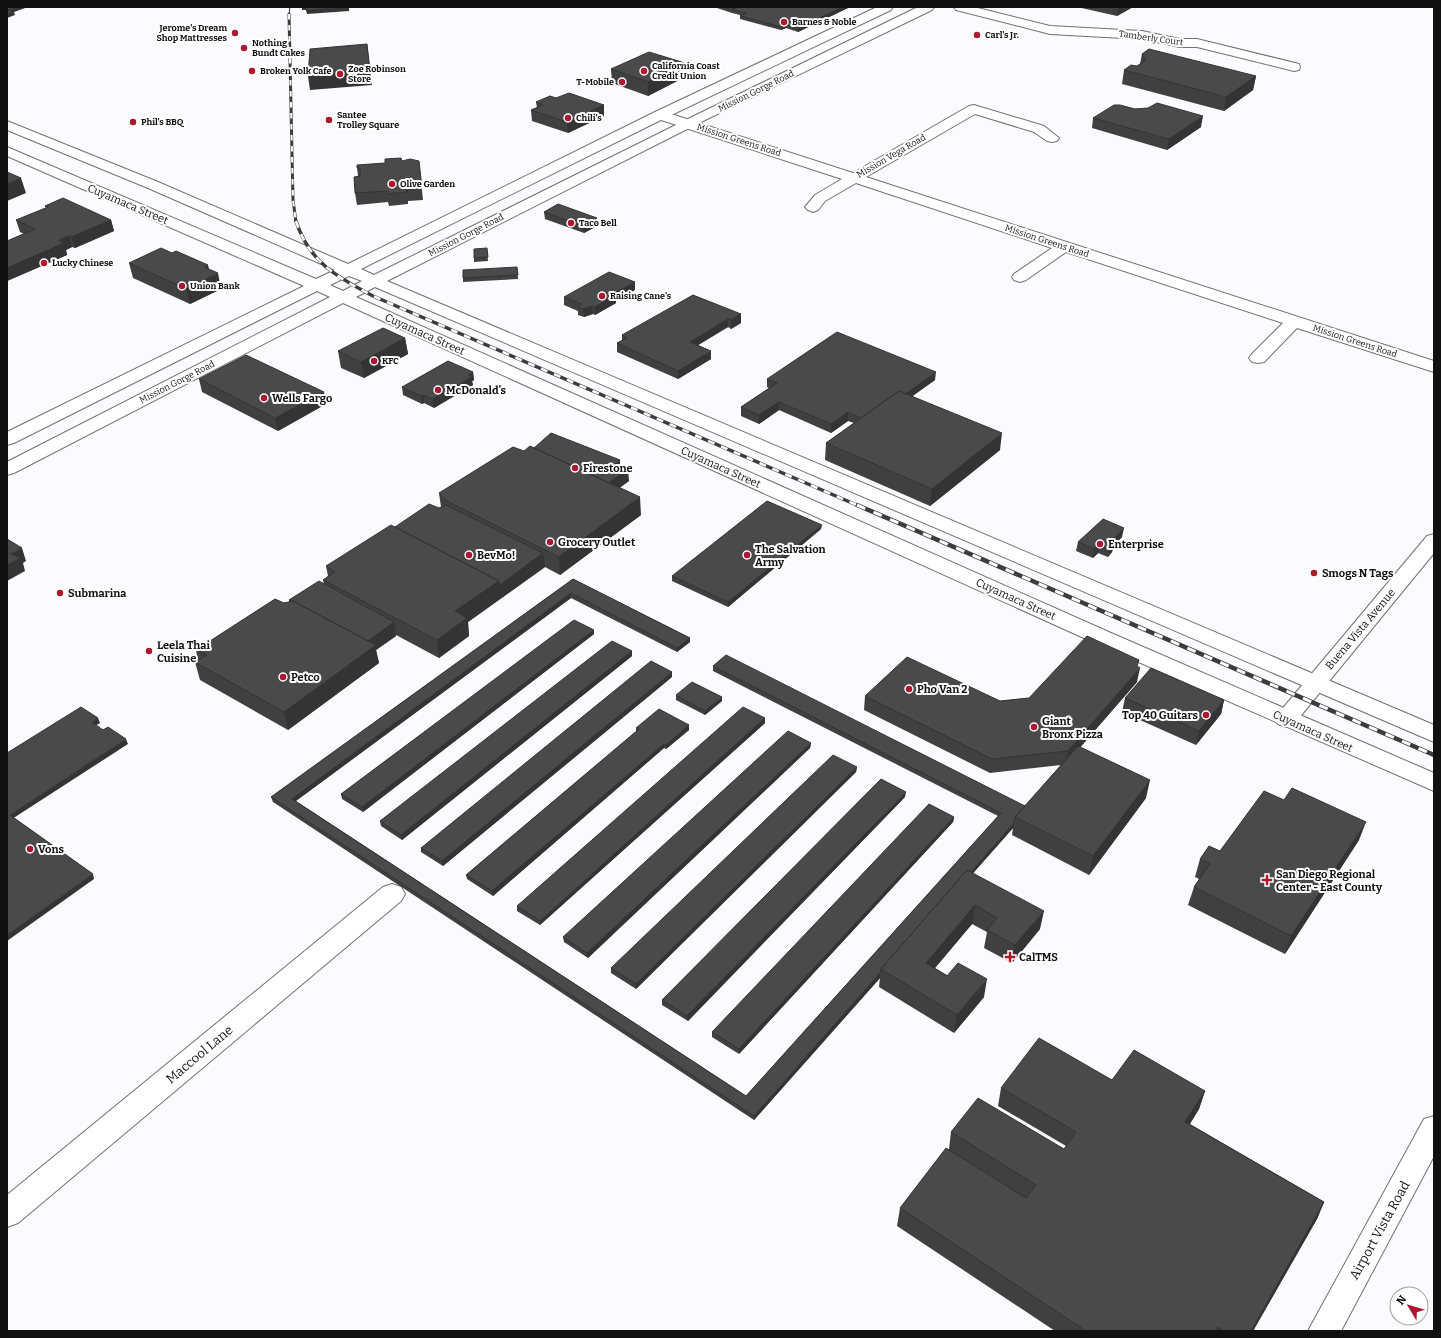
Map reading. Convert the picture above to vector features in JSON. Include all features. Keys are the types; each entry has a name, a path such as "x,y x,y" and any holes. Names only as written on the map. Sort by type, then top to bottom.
{"main road":[{"name":"Mission Gorge Road","path":"7,439 660,115 887,7"},
{"name":"Mission Gorge Road","path":"7,469 342,297 688,124 928,7"},
{"name":"Tamberly Court","path":"960,7 1050,30 1142,35 1180,43 1197,43 1294,67"},
{"name":"Mission Vega Road","path":"813,207 820,198 974,109 1039,129 1052,138"},
{"name":"Mission Greens Road","path":"660,115 1434,367"},
{"path":"7,125 153,185 566,364 1434,734"},
{"name":"Cuyamaca Street","path":"7,151 316,285 1286,719 1434,783"},
{"path":"1020,277 1064,246"},
{"path":"1258,358 1294,322"},
{"name":"Buena Vista Avenue","path":"1286,719 1434,540"},
{"name":"Maccool Lane","path":"7,1213 392,894"},
{"name":"Airport Vista Road","path":"1324,1331 1434,1128"}],"building":[{"path":"7,7 18,7 8,10 14,12 7,15"},
{"path":"307,7 349,7 306,10"},
{"name":"Barnes & Noble","path":"738,7 843,7 798,28 786,25 781,27 740,16 746,13 732,10"},
{"path":"367,44 370,71 308,76 310,49"},
{"path":"1149,49 1256,76 1226,97 1124,70 1131,65 1137,66 1146,60 1142,54"},
{"path":"649,52 685,63 648,82 611,69"},
{"path":"569,93 604,105 567,122 531,110 543,105 536,102 550,96 556,98"},
{"path":"1157,103 1203,116 1169,139 1093,118 1114,105 1135,109 1148,108"},
{"name":"Olive Garden","path":"401,158 402,161 410,159 419,161 422,188 407,190 407,192 387,194 387,191 355,193 354,177 360,176 360,168 357,168 357,165 385,163 385,159"},
{"path":"7,172 21,178 7,184"},
{"path":"63,198 111,220 71,237 69,236 59,240 64,243 7,268 7,241 35,229 16,220 48,207 45,206"},
{"path":"558,204 597,218 583,226 544,212"},
{"path":"161,248 172,253 176,251 208,265 204,267 218,273 186,289 129,263"},
{"path":"487,248 488,257 474,258 474,249"},
{"path":"517,267 518,275 463,278 463,270"},
{"path":"609,272 635,282 612,294 616,295 595,307 592,306 583,309 577,307 582,304 564,297"},
{"path":"693,295 741,314 731,320 728,319 690,342 711,351 678,371 617,343 627,338 622,335"},
{"path":"383,328 405,338 361,362 338,351"},
{"path":"837,332 936,372 905,394 899,391 861,418 848,412 831,424 779,402 759,415 741,407 777,383 767,379"},
{"name":"Wells Fargo","path":"246,355 324,392 275,418 199,379"},
{"path":"448,361 473,372 468,375 472,377 433,399 423,395 421,396 402,387"},
{"path":"899,391 1002,433 932,489 826,443"},
{"path":"551,433 620,460 615,464 628,468 609,483 534,448"},
{"name":"Grocery Outlet","path":"530,446 640,497 559,557 445,500 439,493 513,447 524,451"},
{"name":"The Salvation Army","path":"767,501 822,525 728,602 672,576"},
{"name":"BevMo!","path":"429,504 439,508 446,505 543,553 500,585 499,581 395,527"},
{"path":"1103,519 1124,528 1110,541 1114,543 1109,549 1099,544 1094,549 1078,542"},
{"path":"391,525 499,581 455,611 467,618 437,640 323,580 335,572 326,566"},
{"path":"7,539 22,548 10,554 21,558 7,565"},
{"path":"573,579 690,638 677,648 571,593 292,799 746,1096 1001,813 713,666 726,655 1025,806 1015,817 1014,823 971,872 967,870 881,969 880,973 754,1116 271,797"},
{"path":"319,581 394,622 368,641 289,600"},
{"name":"Petco","path":"275,599 284,603 293,601 376,645 284,712 195,662 207,655 196,650"},
{"path":"574,620 594,630 362,807 341,794"},
{"path":"1087,636 1139,660 1137,666 1140,668 1068,751 992,759 865,696 907,657 1000,701 1029,698"},
{"path":"612,641 632,651 401,835 380,821"},
{"path":"651,661 672,672 442,861 421,848"},
{"path":"1151,668 1224,700 1199,731 1125,698"},
{"path":"692,682 722,697 705,711 676,695"},
{"path":"81,707 98,718 92,722 103,730 108,727 126,739 10,815 93,874 7,935 7,753"},
{"path":"743,707 765,718 540,921 517,906"},
{"path":"659,709 689,725 666,745 664,744 492,891 466,875 639,729 636,728"},
{"path":"788,731 811,743 587,953 563,937"},
{"path":"1078,746 1150,780 1093,856 1015,817"},
{"path":"833,755 857,767 636,984 611,968"},
{"path":"881,779 906,792 687,1016 662,1000"},
{"name":"San Diego Regional Center - East County","path":"1292,788 1366,822 1291,936 1194,887 1210,864 1200,859 1209,846 1220,851 1264,791 1284,800"},
{"path":"929,804 954,817 739,1049 712,1032"},
{"path":"967,870 1044,911 1015,945 987,930 997,918 975,905 926,963 947,976 958,963 987,979 957,1015 881,969"},
{"path":"1039,1038 1112,1080 1134,1050 1205,1091 1185,1122 1324,1202 1251,1331 1224,1331 1218,1327 1215,1331 1086,1331 900,1208 946,1148 1026,1198 1036,1185 951,1132 978,1098 1064,1149 1076,1132 1001,1088"}],"tram line":[{"path":"289,14 290,7"}],"railway":[{"path":"289,14 293,200 296,222"},
{"path":"296,221 308,247 326,267 336,275 373,296 859,506"},
{"path":"857,505 1434,755"}],"place":[{"name":"Barnes & Noble","path":"784,22"},
{"name":"Jerome's Dream Shop Mattresses","path":"235,33"},
{"name":"Carl's Jr.","path":"977,35"},
{"name":"Nothing Bundt Cakes","path":"244,48"},
{"name":"Broken Yolk Cafe","path":"252,71"},
{"name":"California Coast Credit Union","path":"644,71"},
{"name":"Zoe Robinson Store","path":"340,74"},
{"name":"T-Mobile","path":"622,82"},
{"name":"Chili's","path":"568,118"},
{"name":"Santee Trolley Square","path":"329,120"},
{"name":"Phil's BBQ","path":"133,122"},
{"name":"Olive Garden","path":"392,184"},
{"name":"Taco Bell","path":"571,223"},
{"name":"Lucky Chinese","path":"44,263"},
{"name":"Union Bank","path":"182,286"},
{"name":"Raising Cane's","path":"602,296"},
{"name":"KFC","path":"374,361"},
{"name":"McDonald's","path":"438,390"},
{"name":"Wells Fargo","path":"264,398"},
{"name":"Firestone","path":"575,468"},
{"name":"Grocery Outlet","path":"550,542"},
{"name":"Enterprise","path":"1100,544"},
{"name":"BevMo!","path":"469,555"},
{"name":"The Salvation Army","path":"747,555"},
{"name":"Smogs N Tags","path":"1314,573"},
{"name":"Submarina","path":"60,593"},
{"name":"Leela Thai Cuisine","path":"149,651"},
{"name":"Petco","path":"283,677"},
{"name":"Pho Van 2","path":"909,689"},
{"name":"Top 40 Guitars","path":"1206,715"},
{"name":"Giant Bronx Pizza","path":"1034,727"},
{"name":"Vons","path":"30,849"},
{"name":"San Diego Regional Center - East County","path":"1267,880"},
{"name":"CalTMS","path":"1010,957"}]}
